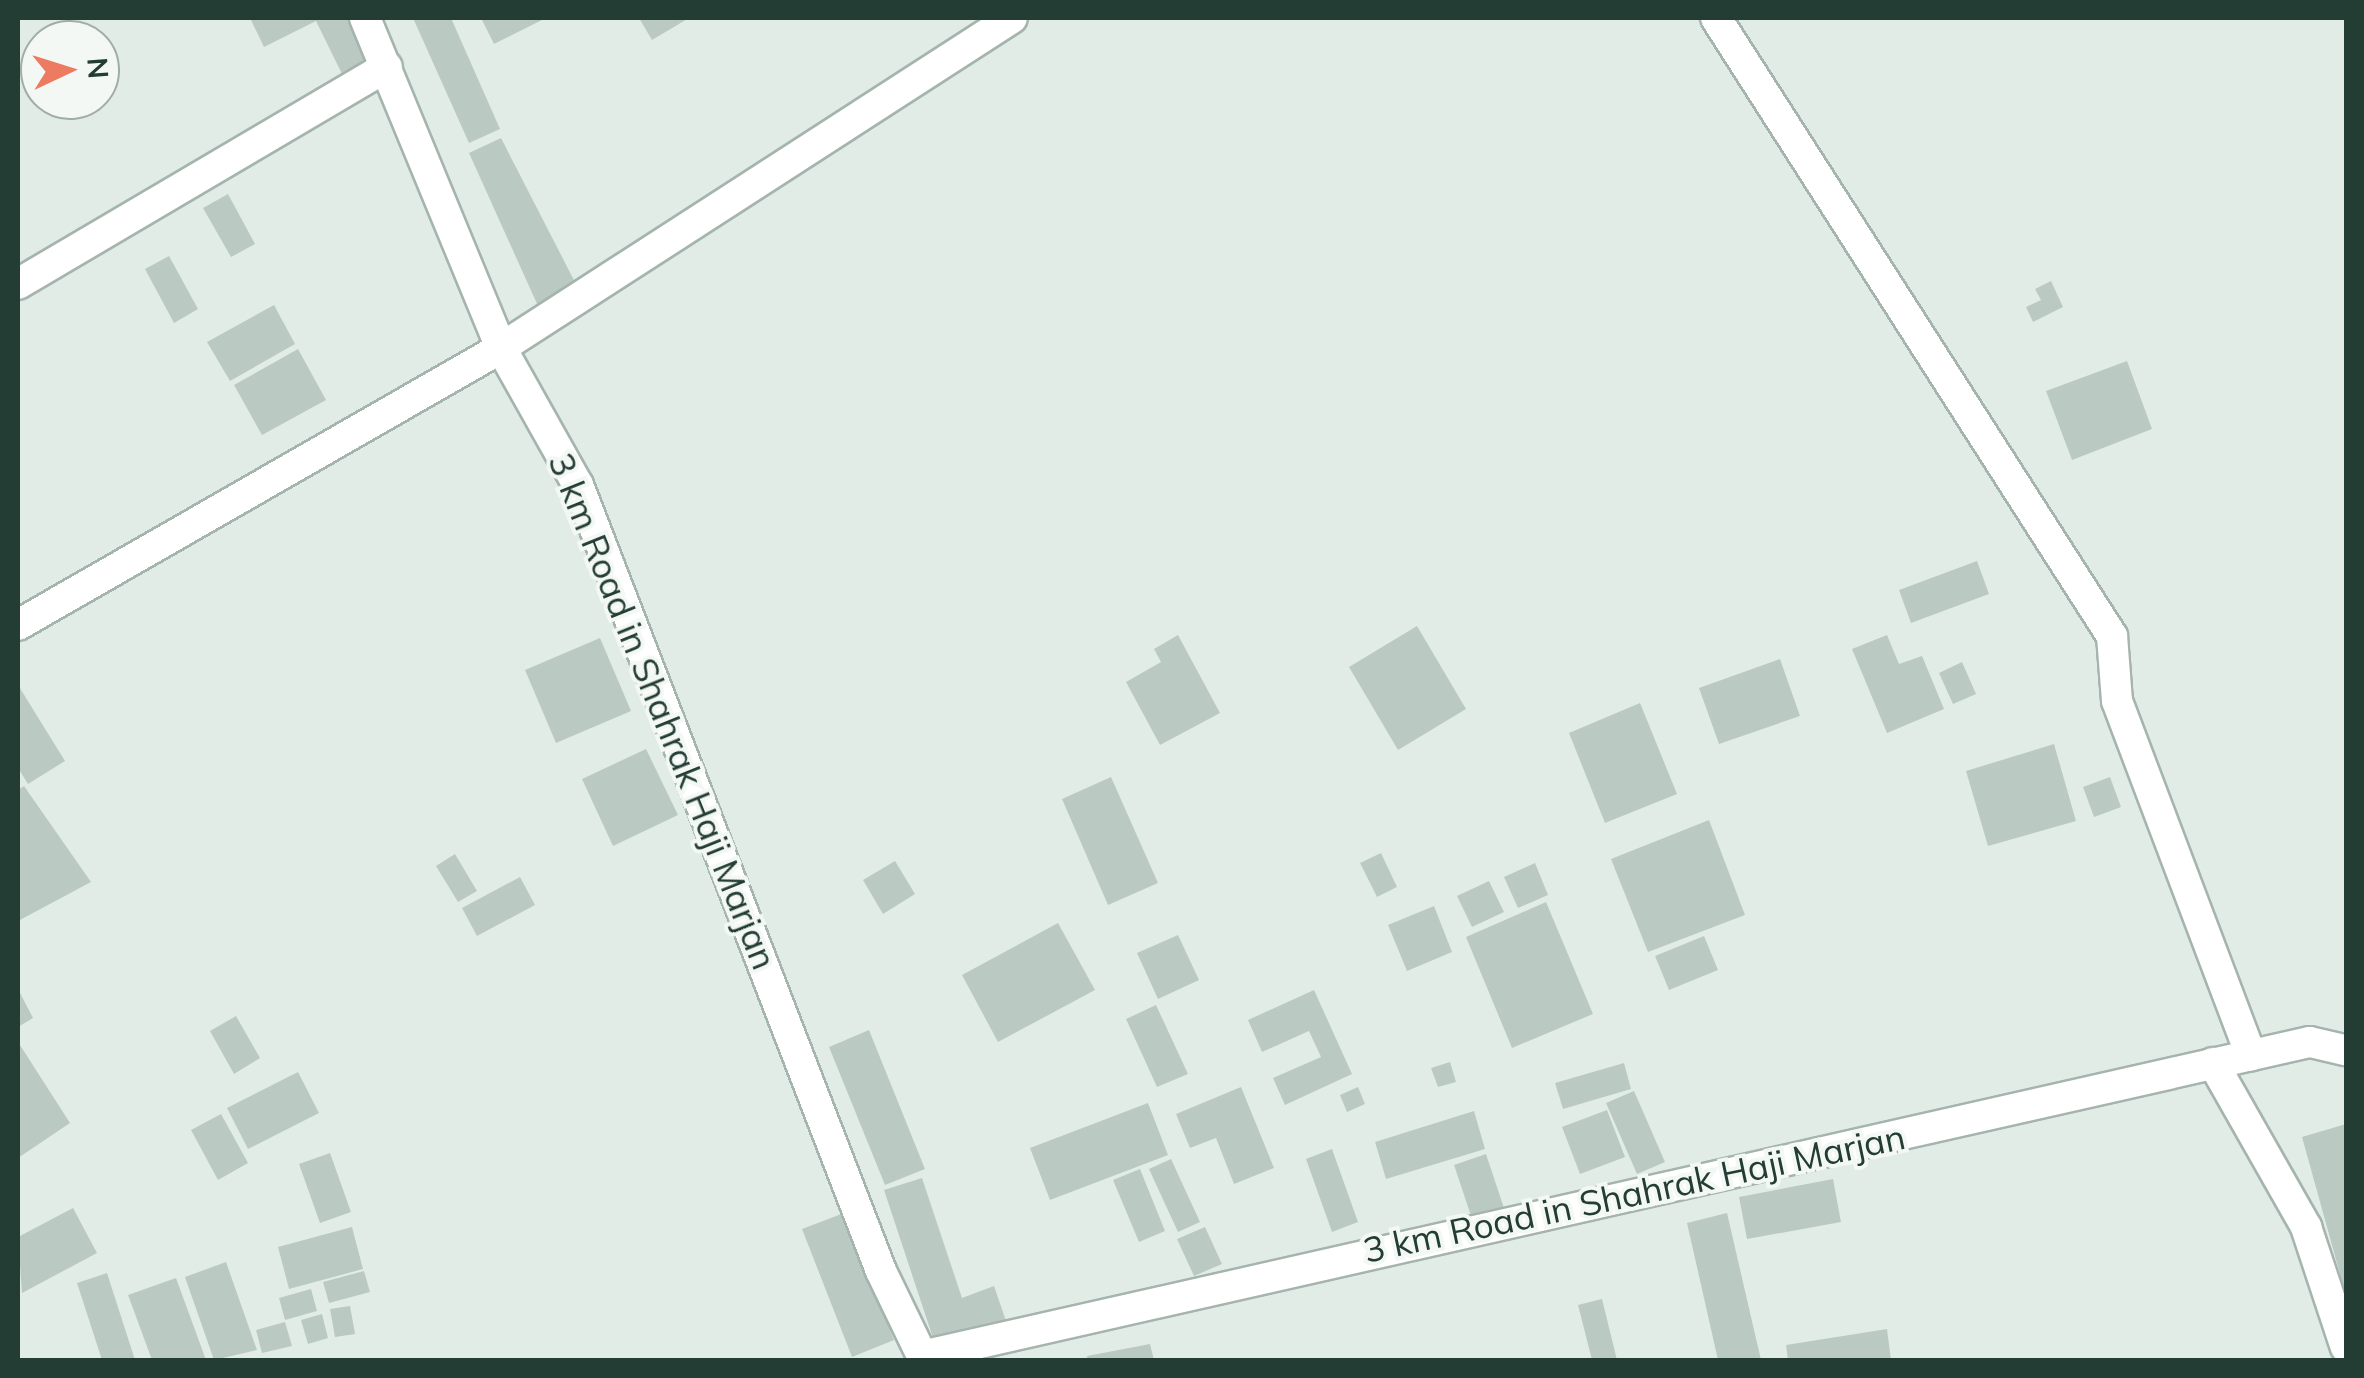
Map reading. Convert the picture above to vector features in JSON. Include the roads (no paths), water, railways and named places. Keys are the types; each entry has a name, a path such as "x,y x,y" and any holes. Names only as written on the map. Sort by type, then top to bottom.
{"street":[{"name":"3 km Road in Shahrak Haji Marjan","path":"366,18 501,348 578,486 881,1271 923,1358 2252,1054 2310,1042 2346,1050"},
{"path":"18,625 501,348 1012,18"},
{"path":"1716,18 2112,636 2117,701 2252,1054"},
{"path":"18,284 387,67"},
{"path":"2213,1064 2306,1227 2346,1348"}]}
